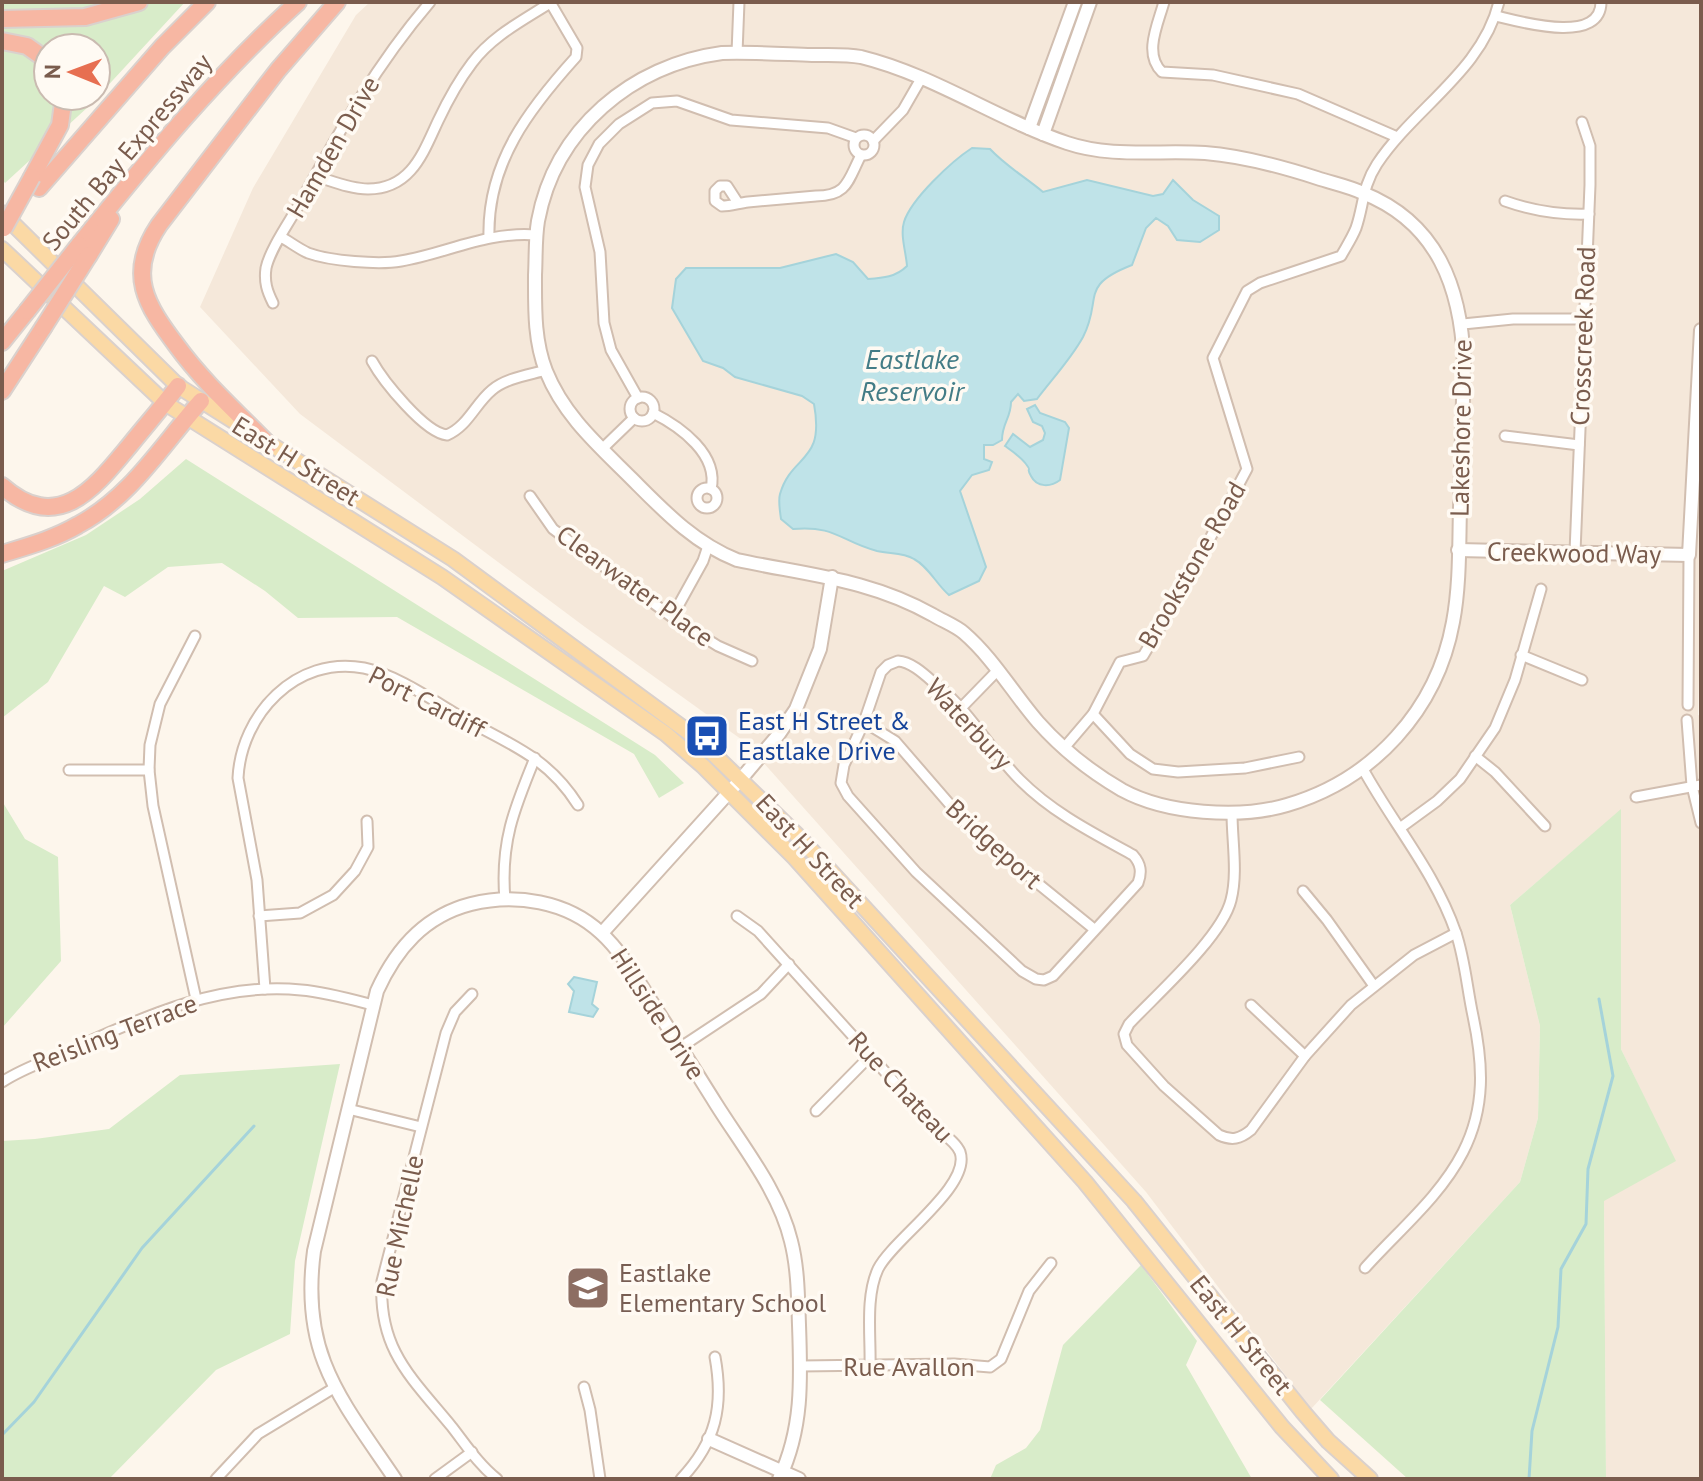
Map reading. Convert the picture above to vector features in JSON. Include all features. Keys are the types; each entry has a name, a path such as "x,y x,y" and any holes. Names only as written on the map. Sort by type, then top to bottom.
{"highway":[{"path":"2,19 85,17 139,2"},
{"name":"South Bay Expressway","path":"3,224 35,182 207,2"},
{"name":"South Bay Expressway","path":"2,342 84,250 151,155 221,75 298,2"},
{"path":"269,445 210,388 158,323 144,288 144,260 149,241 159,225 271,78 337,2"},
{"path":"2,41 32,50"},
{"path":"35,182 60,125 62,112"},
{"path":"2,391 43,328 84,250"},
{"path":"2,486 19,498 42,505 66,504 81,497 100,481 178,386"},
{"path":"2,554 66,532 103,509 136,480 201,401"}],"main road":[{"name":"East H Street","path":"3,224 178,386 453,559 699,740 801,839 1134,1201 1303,1412 1328,1441 1370,1479"},
{"name":"East H Street","path":"2,249 165,403 442,577 666,734 729,791 795,858 1085,1182 1282,1427 1331,1479"}],"street":[{"name":"Hamden Drive","path":"273,303 265,289 266,266 281,237 370,80 397,40 430,2"},
{"path":"737,53 739,2"},
{"path":"1029,128 1075,2"},
{"path":"1043,134 1090,2"},
{"path":"1164,2 1152,48 1153,61 1162,72 1213,75 1303,96 1397,137"},
{"path":"1363,192 1376,166 1397,137 1471,62 1496,16 1499,2"},
{"path":"1496,16 1529,24 1581,28 1598,17 1601,2"},
{"path":"315,176 356,188 371,189 394,184 408,174 419,164 439,119 473,61 501,34 550,3 577,48 576,57 529,112 502,161 490,204 489,237"},
{"name":"Lakeshore Drive","path":"737,53 858,56 922,77 1043,134 1089,148 1232,156 1276,165 1363,192 1393,208 1417,230 1440,257 1455,292 1463,324 1458,550 1453,624 1439,671 1408,724 1363,769 1337,785 1295,803 1264,811 1232,813 1192,810 1125,791 1090,770 1064,748 1039,723 964,633 880,590 832,577 737,560 708,546 682,528 569,413 546,370 535,319 536,235 543,201 559,161 583,126 607,101 636,81 664,67 693,58 737,53"},
{"path":"873,141 903,110 922,77"},
{"path":"638,398 611,350 603,319 597,231 585,187 588,165 599,144 619,124 652,103 677,101 731,120 828,128 856,138 865,135 873,141 874,147 870,153 861,155"},
{"name":"Crosscreek Road","path":"1575,552 1589,214 1590,146 1582,122"},
{"path":"856,138 854,148 861,155"},
{"path":"738,203 837,194 846,186 861,155"},
{"name":"Brookstone Road","path":"1064,748 1093,714 1120,662 1143,656 1247,469 1213,358 1247,291 1260,283 1341,256 1356,229 1363,192"},
{"path":"1505,201 1523,208 1560,214 1589,214"},
{"path":"281,237 306,252 320,256 387,263 489,237 536,235"},
{"path":"1463,324 1525,319 1583,319"},
{"path":"1688,705 1689,555 1701,330"},
{"path":"372,361 382,378 432,429 447,435 457,431 492,389 512,379 546,370"},
{"path":"634,418 645,421 653,413 654,406 649,399 638,398"},
{"path":"634,418 630,407 638,398"},
{"path":"653,413 665,419 702,450 713,474 711,489"},
{"path":"602,449 634,418"},
{"path":"1505,436 1579,445"},
{"name":"Clearwater Place","path":"530,496 553,529 672,617 718,646 752,661"},
{"path":"672,617 708,546"},
{"name":"Creekwood Way","path":"1458,550 1689,555"},
{"path":"602,933 779,734 806,691 820,649 832,577"},
{"path":"1400,828 1437,801 1460,779 1503,711 1541,589"},
{"path":"195,636 160,704 150,745 149,770 153,806 196,999"},
{"path":"1521,655 1582,680"},
{"name":"Waterbury","path":"898,661 908,663 961,708 1019,779 1058,814 1139,861 1141,874 1138,883 1053,976 1036,979 1013,963 916,872 848,796 841,783 844,765 864,722 881,672 888,665 898,661"},
{"name":"Port Cardiff","path":"265,989 257,880 238,766 246,737 259,712 275,695 295,681 329,669 367,669 393,679 535,758 563,781 578,805"},
{"path":"961,708 997,671"},
{"path":"1093,714 1130,754 1153,769 1178,772 1245,768 1299,757"},
{"path":"1687,720 1701,823"},
{"name":"Bridgeport","path":"864,722 908,753 972,830 1094,929"},
{"path":"1475,756 1495,772 1545,826"},
{"path":"505,900 506,842 510,818 535,758"},
{"path":"1363,769 1433,881 1456,933 1467,970 1481,1052 1477,1116 1462,1155 1445,1181 1365,1268"},
{"path":"69,770 149,770"},
{"path":"1636,797 1696,786"},
{"path":"1232,813 1233,884 1226,916 1129,1024 1124,1034 1127,1045 1164,1086 1219,1135 1229,1139 1242,1138 1334,1022 1414,955 1456,933"},
{"path":"259,916 300,913 333,895 355,871 368,847 367,821"},
{"path":"1303,891 1374,986"},
{"name":"Hillside Drive","path":"395,1479 334,1388 315,1334 311,1279 314,1251 373,1005 392,961 419,930 453,910 478,902 528,899 558,907 588,922 620,953 783,1215 792,1242 798,1282 801,1366 800,1413 781,1475"},
{"name":"Rue Chateau","path":"737,916 758,931 789,964 934,1126 956,1145 961,1155 951,1185 931,1213 902,1238 877,1271 871,1303 870,1367"},
{"path":"681,1047 761,994 789,964"},
{"name":"Reisling Terrace","path":"2,1082 21,1070 140,1018 196,999 265,989 302,990 373,1005"},
{"name":"Rue Michelle","path":"472,994 455,1012 446,1033 382,1281 384,1320 399,1362 497,1479"},
{"path":"1251,1005 1305,1056"},
{"path":"816,1111 871,1055"},
{"path":"348,1109 421,1127"},
{"name":"Rue Avallon","path":"801,1366 954,1364 990,1367 1001,1359 1029,1291 1051,1263"},
{"path":"681,1479 695,1464 709,1439 720,1399 715,1357"},
{"path":"584,1387 600,1479"},
{"path":"216,1479 258,1434 334,1388"},
{"path":"709,1439 781,1475 799,1479"},
{"path":"435,1479 472,1452"}],"shaded area":[{"path":"370,2 1701,2 1701,594 1698,715 1701,716 1701,1479 1606,1479 1604,1200 1675,1161 1621,1049 1621,810 1510,905 1540,1026 1538,1118 1520,1182 1311,1409 1146,1192 745,742 300,414 200,307 253,188 356,15"}],"green space":[{"path":"2,2 185,2 112,81 112,32 32,32 32,112 82,112 5,183 2,179"},
{"path":"186,459 655,755 684,783 659,798 634,754 397,617 298,618 265,591 222,563 168,567 125,597 104,586 48,682 2,718 2,571 86,535 140,499"},
{"path":"2,801 25,839 58,857 61,961 2,1028"},
{"path":"1621,809 1621,1049 1676,1161 1604,1201 1606,1479 1408,1479 1320,1400 1520,1182 1538,1118 1540,1026 1510,905"},
{"path":"340,1064 295,1261 290,1334 216,1370 109,1479 2,1479 2,1141 109,1129 180,1075"},
{"path":"1141,1265 1197,1341 1186,1365 1252,1479 990,1479 996,1465 1026,1448 1040,1430 1063,1345"}],"water":[{"name":"Eastlake Reservoir","path":"972,148 990,149 1043,192 1087,180 1153,196 1163,194 1173,180 1193,200 1219,216 1219,230 1200,242 1177,240 1168,226 1156,218 1146,228 1132,265 1104,280 1098,287 1089,324 1061,369 1037,399 1024,401 1018,394 1011,402 1002,440 993,445 984,445 984,459 992,462 989,470 972,475 960,491 986,567 979,581 949,595 924,566 910,557 877,551 819,529 793,529 781,519 779,497 785,481 806,456 815,438 814,404 802,396 735,377 723,368 703,361 672,308 676,279 686,268 780,268 836,254 853,262 868,279 898,273 907,266 903,232 908,213 933,181"},
{"path":"1035,405 1040,413 1065,422 1069,428 1060,480 1048,485 1034,480 1024,461 1005,446 1013,434 1030,447 1043,440 1045,433 1042,426 1033,422 1027,409"},
{"path":"574,977 597,982 592,1004 598,1009 593,1017 569,1012 574,991 568,984"}],"waterway":[{"path":"1529,1479 1532,1431 1558,1327 1561,1269 1586,1224 1588,1169 1613,1076 1599,999"},
{"path":"2,1435 34,1402 142,1248 254,1126"}],"place":[{"name":"East H Street & Eastlake Drive","path":"707,736"},
{"name":"Eastlake Elementary School","path":"588,1288"}]}
